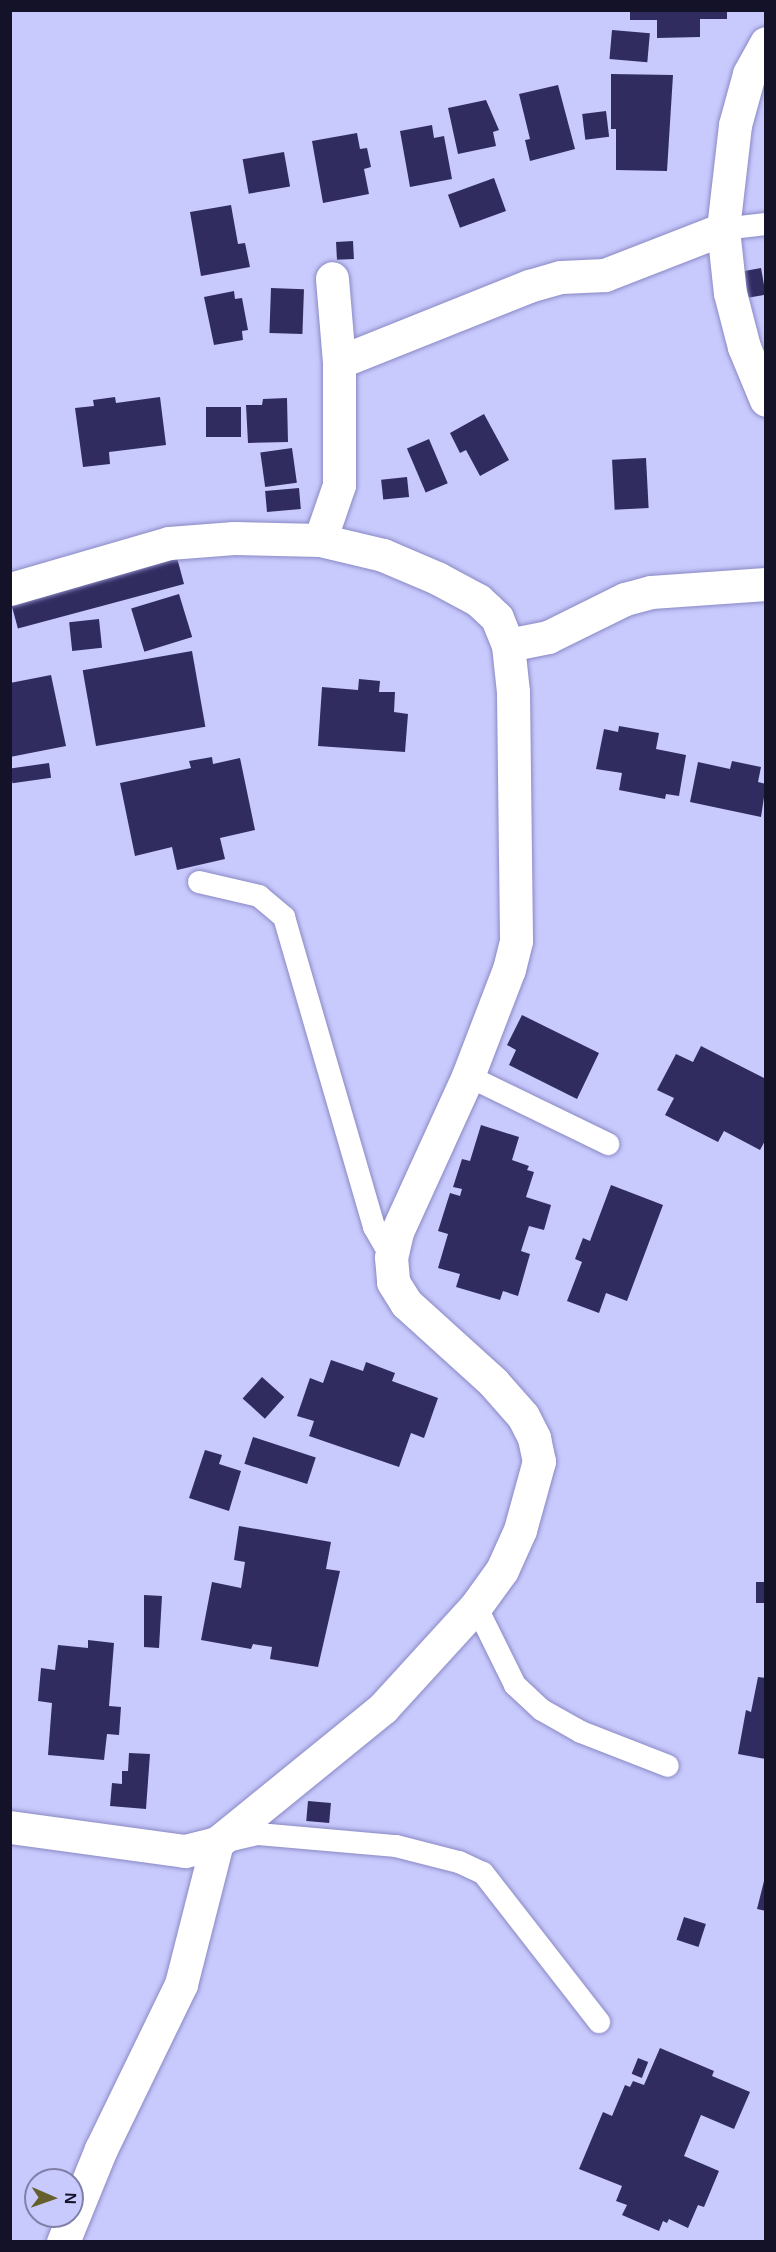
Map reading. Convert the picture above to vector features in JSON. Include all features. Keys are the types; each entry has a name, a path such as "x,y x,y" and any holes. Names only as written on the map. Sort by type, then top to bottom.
{"street":[{"path":"765,43 749,74 735,125 723,229 730,293 744,348 765,400"},
{"path":"339,362 529,286 561,277 605,275 723,229"},
{"path":"320,540 339,485 339,362 332,278"},
{"path":"10,589 170,543 234,538 320,540 383,555 478,600 497,618 508,645 513,692 516,941 509,969 468,1076 397,1232 391,1257 393,1282 406,1303 493,1382 523,1416 534,1438 538,1461 535,1484 520,1530 502,1570 476,1606 383,1708 217,1844 185,1851 10,1827"},
{"path":"508,645 548,637 625,599 651,592 765,584"},
{"path":"63,2241 101,2149 181,1984 217,1844"}],"lane":[{"path":"723,229 765,224"},
{"path":"200,882 260,896 284,917 374,1227 391,1257"},
{"path":"468,1076 608,1144"},
{"path":"476,1606 515,1685 542,1710 580,1732 668,1766"},
{"path":"217,1844 258,1834 396,1846 459,1862 483,1873 599,2022"}],"building":[{"path":"630,10 727,10 727,19 700,19 700,37 657,38 657,20 630,20"},
{"path":"612,30 650,33 647,62 609,59"},
{"path":"611,74 673,75 667,171 616,170 616,129 611,129"},
{"path":"558,85 575,149 530,161 525,140 530,139 519,94"},
{"path":"486,100 499,130 493,132 496,146 458,154 448,108"},
{"path":"606,111 609,137 585,140 582,114"},
{"path":"432,125 434,138 444,136 452,179 410,187 400,131"},
{"path":"357,133 360,149 367,148 371,167 364,169 369,194 323,203 312,141"},
{"path":"284,152 290,186 249,194 243,159"},
{"path":"494,178 506,211 460,228 448,195"},
{"path":"231,205 238,244 245,243 250,267 201,276 190,212"},
{"path":"353,241 354,259 337,260 336,242"},
{"path":"761,268 766,295 745,298 740,272"},
{"path":"271,288 304,289 302,334 269,333"},
{"path":"234,291 235,299 242,298 248,330 242,331 243,340 214,345 204,297"},
{"path":"115,397 116,403 160,397 166,445 109,452 110,464 83,467 75,408 94,406 93,400"},
{"path":"287,398 288,442 248,443 246,405 262,405 263,399"},
{"path":"206,407 241,407 241,437 206,437"},
{"path":"484,414 509,460 480,476 466,450 460,453 450,433"},
{"path":"429,439 448,483 426,493 407,448"},
{"path":"292,448 297,483 265,487 260,452"},
{"path":"646,458 649,508 615,510 612,460"},
{"path":"407,477 409,497 383,500 381,480"},
{"path":"299,488 301,509 267,512 265,491"},
{"path":"176,554 184,584 18,628 10,598"},
{"path":"179,594 192,637 144,652 131,609"},
{"path":"99,619 102,648 72,651 69,622"},
{"path":"192,651 205,727 96,746 83,670"},
{"path":"51,675 66,746 10,757 10,683"},
{"path":"359,679 380,681 379,692 395,692 394,712 408,714 405,752 318,746 322,687 358,690"},
{"path":"619,726 659,733 656,749 686,755 679,796 666,794 665,799 619,790 622,773 596,769 604,729 618,732"},
{"path":"212,757 213,764 240,758 255,830 220,838 225,859 177,870 172,847 135,856 120,783 191,768 189,761"},
{"path":"732,761 761,767 758,782 766,784 761,817 690,802 698,762 730,769"},
{"path":"49,763 51,778 12,783 10,768"},
{"path":"522,1015 599,1053 577,1099 509,1065 516,1050 507,1045"},
{"path":"701,1046 766,1079 766,1139 760,1150 724,1131 718,1142 665,1115 674,1098 657,1090 676,1054 693,1062"},
{"path":"481,1125 519,1137 512,1160 529,1166 527,1170 534,1172 526,1197 551,1205 544,1230 529,1226 521,1251 530,1254 518,1296 503,1291 500,1300 456,1287 460,1274 438,1268 448,1234 438,1231 450,1193 460,1196 462,1189 453,1187 462,1159 470,1161"},
{"path":"611,1185 663,1205 627,1301 606,1293 599,1313 567,1301 582,1262 575,1259 583,1238 590,1241"},
{"path":"331,1360 363,1371 366,1362 395,1373 392,1381 438,1398 424,1438 411,1433 399,1467 309,1436 314,1421 297,1416 310,1378 323,1383"},
{"path":"262,1377 284,1397 265,1419 243,1399"},
{"path":"253,1437 316,1457 307,1484 244,1464"},
{"path":"205,1450 222,1455 219,1464 241,1471 229,1511 189,1498"},
{"path":"239,1526 331,1542 326,1569 340,1571 318,1667 270,1659 272,1647 253,1644 251,1649 201,1640 212,1582 241,1588 245,1562 234,1560"},
{"path":"756,1582 766,1582 766,1603 756,1603"},
{"path":"144,1595 162,1596 159,1648 144,1647"},
{"path":"88,1640 114,1643 109,1706 121,1707 119,1735 107,1734 104,1760 48,1755 52,1703 38,1701 41,1668 55,1670 58,1645 88,1648"},
{"path":"758,1677 766,1678 766,1759 738,1754 746,1710 751,1712"},
{"path":"129,1753 150,1754 146,1809 110,1806 112,1783 122,1784 122,1771 128,1771"},
{"path":"308,1801 331,1803 329,1823 306,1821"},
{"path":"766,1877 766,1911 757,1909"},
{"path":"684,1917 706,1924 698,1947 677,1940"},
{"path":"660,2048 714,2071 712,2076 750,2092 734,2129 701,2115 684,2156 719,2171 704,2207 698,2205 688,2228 669,2219 667,2223 663,2221 659,2231 622,2215 627,2205 616,2201 622,2186 579,2169 603,2112 612,2116 625,2085 630,2087 633,2081 644,2085"},
{"path":"638,2058 648,2062 642,2078 632,2074"}]}
